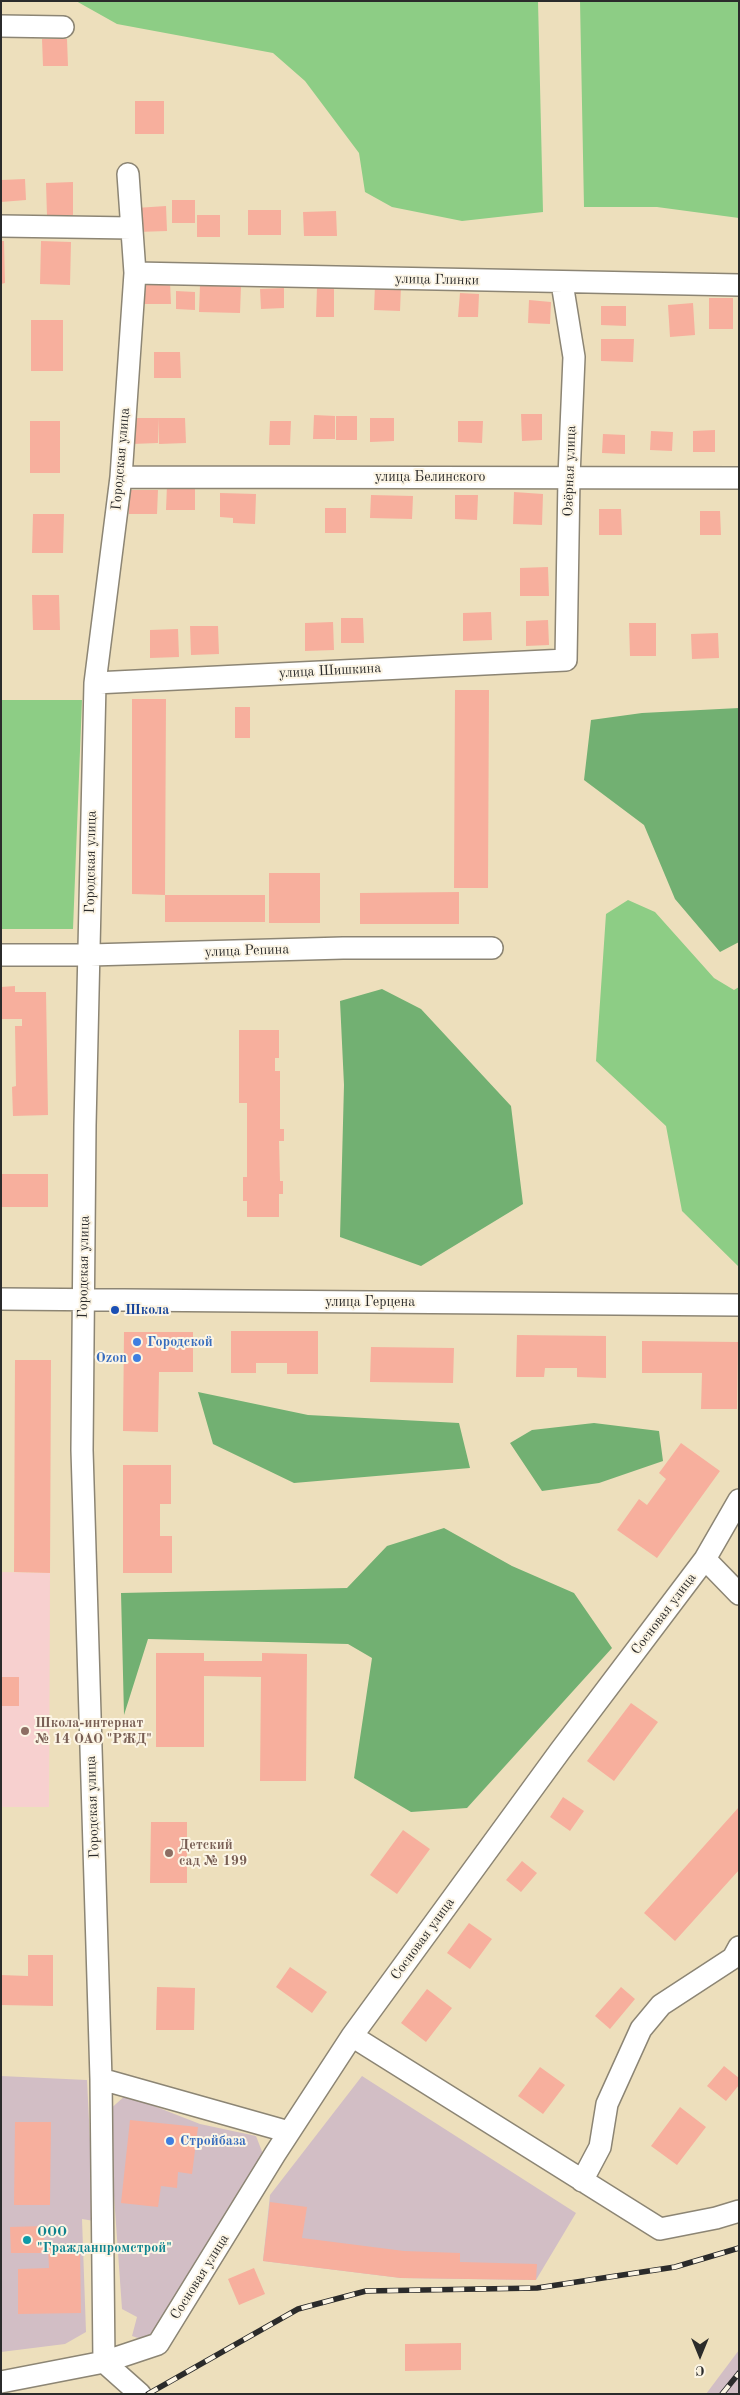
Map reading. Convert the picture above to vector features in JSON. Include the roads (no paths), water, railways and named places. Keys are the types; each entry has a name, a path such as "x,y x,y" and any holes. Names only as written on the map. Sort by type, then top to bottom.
{"street":[{"path":"1,26 63,27"},
{"name":"Городская улица","path":"104,2362 101,2079 82,1450 83,1299 95,683 121,478 135,273 128,174"},
{"path":"1,226 131,228"},
{"name":"улица Глинки","path":"135,273 562,283 739,285"},
{"name":"Озёрная улица","path":"562,283 574,357 569,477 566,660"},
{"name":"улица Белинского","path":"121,478 739,478"},
{"name":"улица Шишкина","path":"95,683 566,660"},
{"name":"улица Репина","path":"1,955 90,955 343,948 492,948"},
{"name":"улица Герцена","path":"1,1298 739,1305"},
{"name":"Сосновая улица","path":"1,2382 104,2362 158,2344 352,2036 560,1750 705,1559 739,1500"},
{"path":"705,1559 739,1594"},
{"path":"582,2181 600,2147 607,2104 641,2030 661,2005 737,1955"},
{"path":"352,2036 660,2229 716,2218 739,2211"},
{"path":"101,2079 290,2132"},
{"path":"104,2362 140,2394"}],"railway":[{"path":"148,2394 298,2309 366,2291 537,2288 675,2267 739,2248"},
{"path":"722,2394 739,2373"}],"place":[{"name":"Школа","path":"115,1310"},
{"name":"Городской","path":"137,1342"},
{"name":"Ozon","path":"137,1358"},
{"name":"Школа-интернат № 14 ОАО \"РЖД\"","path":"25,1731"},
{"name":"Детский сад № 199","path":"169,1853"},
{"name":"Стройбаза","path":"170,2141"},
{"name":"ООО \"Гражданпромстрой\"","path":"27,2240"}]}
